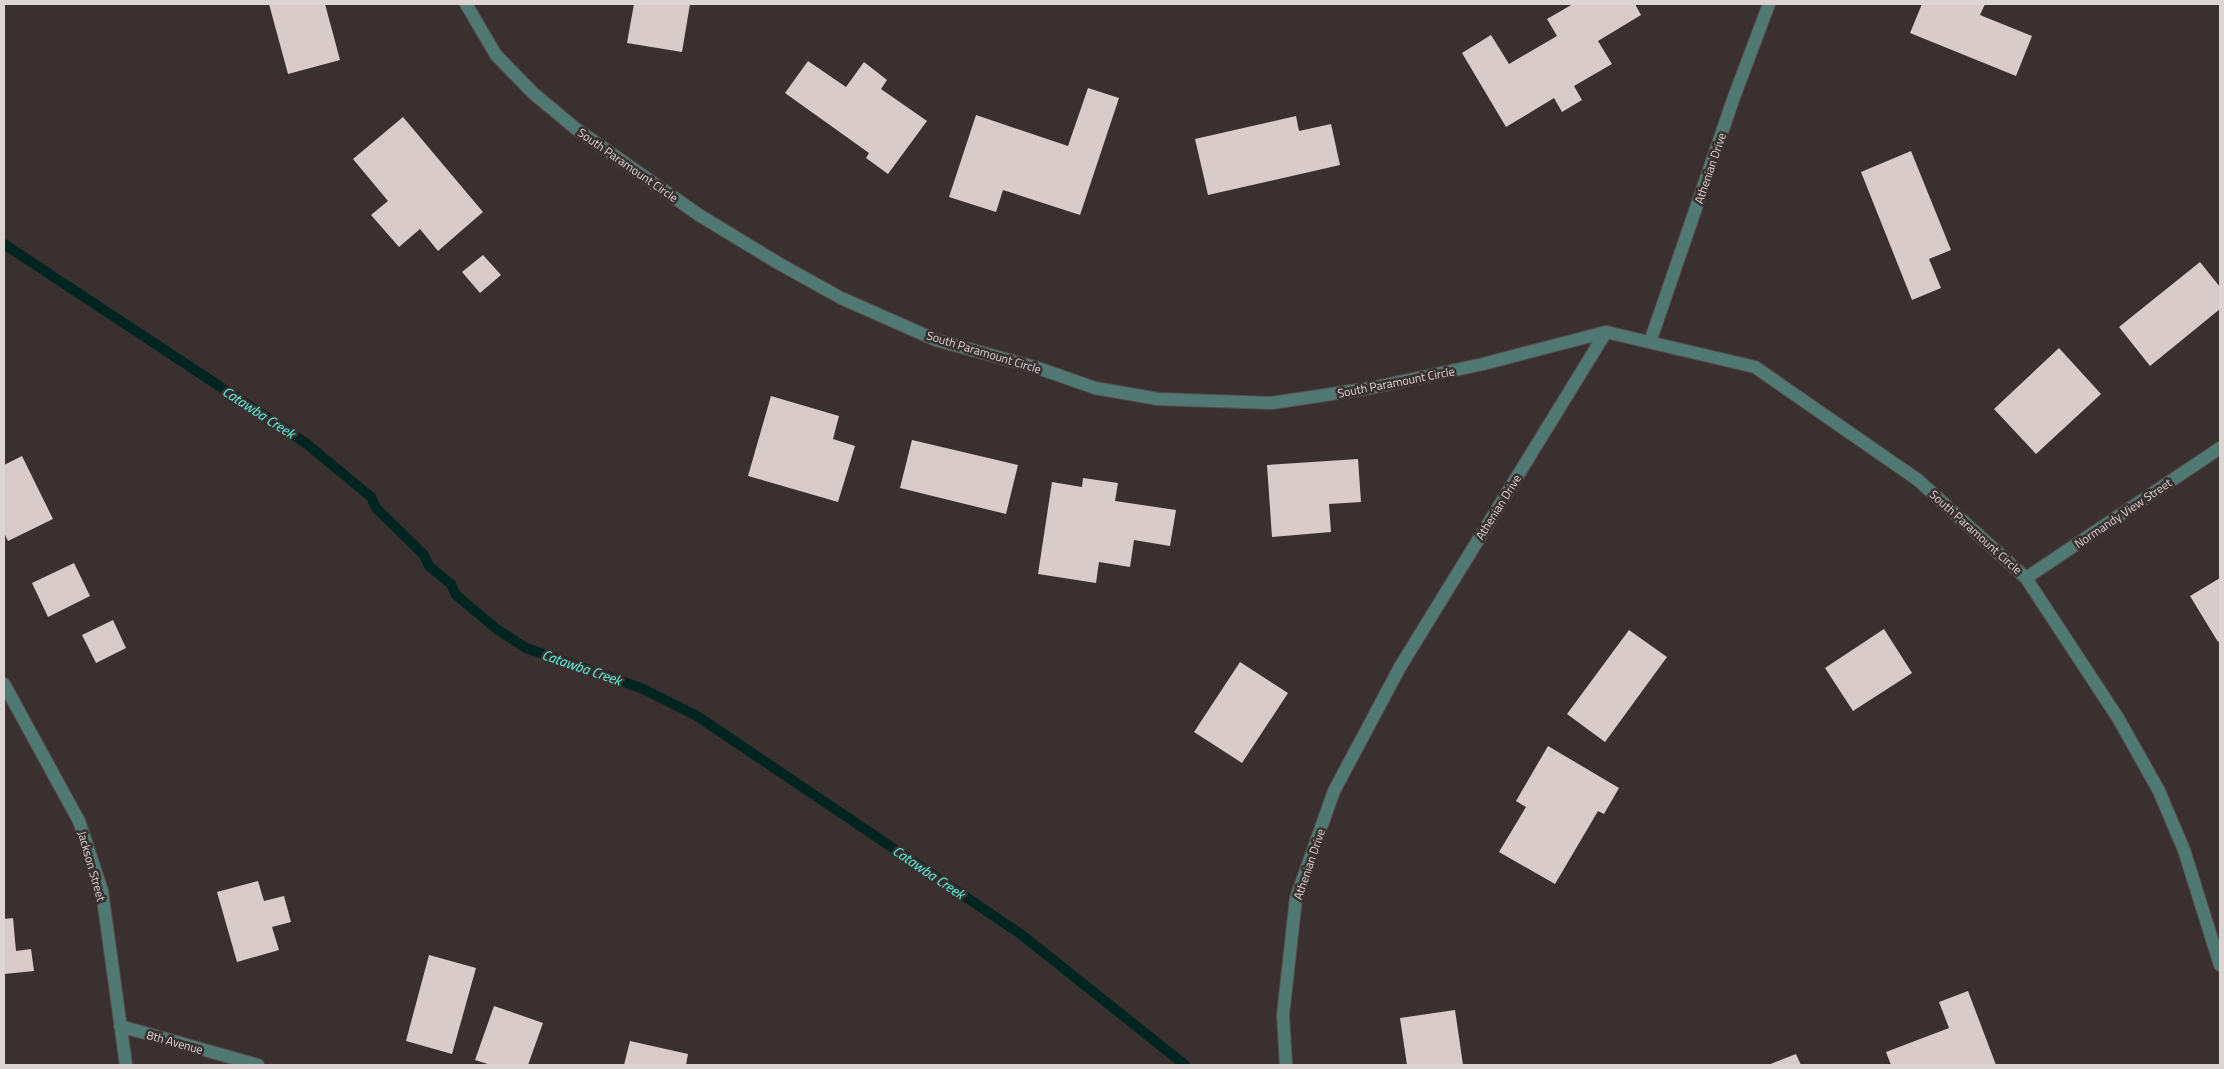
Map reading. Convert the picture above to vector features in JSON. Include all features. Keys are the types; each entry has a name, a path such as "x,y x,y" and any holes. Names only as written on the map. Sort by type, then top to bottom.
{"street":[{"name":"South Paramount Circle","path":"466,4 496,55 533,93 574,128 707,220 778,263 842,298 936,340 1038,368 1095,388 1158,399 1272,402 1372,388 1483,364 1606,332"},
{"name":"Athenian Drive","path":"1650,342 1734,97 1769,4"},
{"path":"1606,332 1650,342"},
{"name":"Athenian Drive","path":"1286,1065 1283,1015 1296,898 1334,791 1400,667 1606,332"},
{"name":"South Paramount Circle","path":"1650,342 1755,367 1918,480 2026,578 2118,718 2159,791 2184,850 2220,965"},
{"name":"Normandy View Street","path":"2026,578 2220,448"},
{"name":"Jackson Street","path":"4,684 79,821 102,891 126,1065"},
{"name":"8th Avenue","path":"120,1026 258,1065"}],"building":[{"path":"269,4 325,4 340,60 288,74"},
{"path":"634,4 690,4 682,52 627,43"},
{"path":"1573,4 1635,4 1641,15 1598,41 1612,64 1574,86 1582,100 1562,112 1554,98 1506,127 1462,53 1491,35 1509,64 1557,36 1547,19"},
{"path":"1922,4 1985,4 1980,15 2032,36 2016,76 1910,33"},
{"path":"808,61 846,87 864,62 887,80 881,89 927,121 888,174 866,158 869,153 785,93"},
{"path":"1088,88 1119,98 1080,215 1003,190 996,212 949,197 976,115 1068,146"},
{"path":"1296,116 1299,131 1331,124 1340,165 1208,195 1195,139"},
{"path":"403,117 483,212 438,251 420,229 399,247 371,215 388,201 353,159"},
{"path":"1911,151 1951,250 1929,259 1941,288 1912,300 1861,172"},
{"path":"483,255 501,275 480,293 462,272"},
{"path":"2200,262 2220,287 2220,309 2150,366 2119,327"},
{"path":"2059,348 2101,394 2036,454 1994,409"},
{"path":"771,396 839,416 833,439 855,446 838,502 748,476"},
{"path":"912,440 1018,465 1006,514 900,488"},
{"path":"22,456 53,519 8,541 4,533 4,465"},
{"path":"1358,459 1361,502 1329,504 1331,532 1272,537 1267,465"},
{"path":"1083,478 1118,483 1115,501 1176,510 1170,546 1134,540 1130,567 1099,562 1096,583 1038,574 1052,482 1082,487"},
{"path":"74,563 90,596 48,617 32,583"},
{"path":"2220,578 2220,640 2218,642 2190,596"},
{"path":"113,620 126,648 96,663 82,635"},
{"path":"1884,629 1912,673 1853,711 1825,668"},
{"path":"1629,630 1667,657 1605,742 1567,714"},
{"path":"1240,662 1288,693 1242,763 1194,732"},
{"path":"1548,746 1619,788 1604,814 1598,811 1555,884 1499,852 1526,807 1516,801"},
{"path":"258,881 264,901 284,896 291,922 272,927 279,950 237,962 217,892"},
{"path":"13,918 16,951 31,949 34,971 4,974 4,919"},
{"path":"429,955 476,968 452,1054 406,1041"},
{"path":"1968,991 1996,1065 1891,1065 1886,1052 1949,1028 1939,1002"},
{"path":"494,1006 543,1023 528,1065 491,1065 475,1060"},
{"path":"1455,1010 1463,1065 1407,1065 1400,1018"},
{"path":"630,1041 688,1054 686,1065 624,1065"},
{"path":"1796,1054 1801,1065 1768,1065"}],"waterway":[{"name":"Catawba Creek","path":"4,244 307,444 371,497 376,508 424,555 429,566 451,584 456,595 498,630 526,648 641,688 697,716 1022,935 1185,1065"}]}
